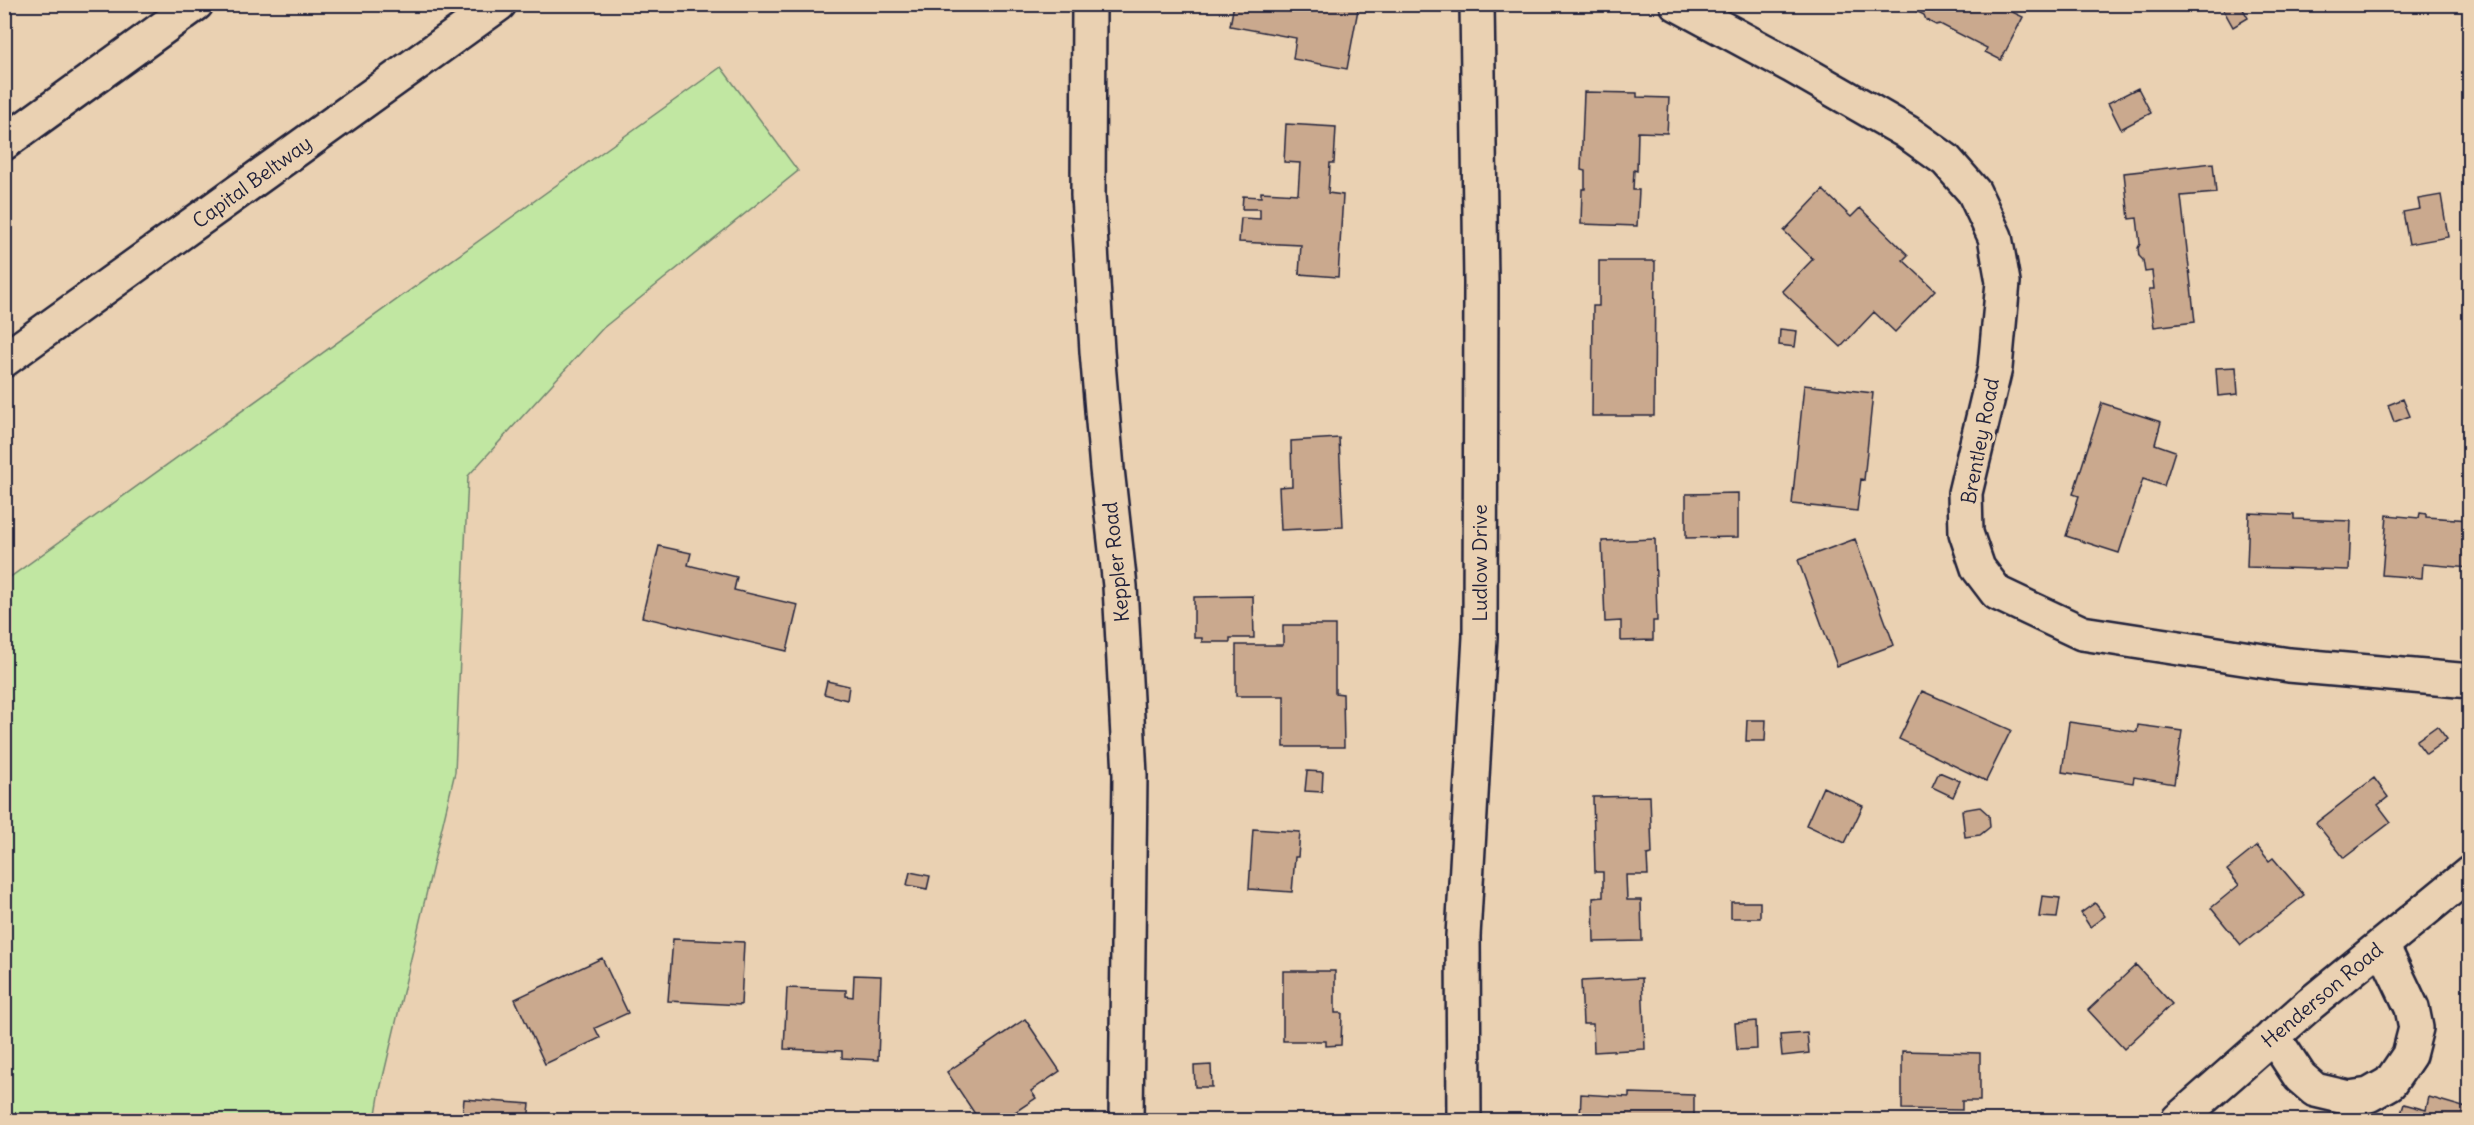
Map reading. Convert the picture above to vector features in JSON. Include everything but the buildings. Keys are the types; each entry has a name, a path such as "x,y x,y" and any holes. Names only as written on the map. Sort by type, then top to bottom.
{"main road":[{"path":"4,142 196,4"},
{"name":"Capital Beltway","path":"4,360 499,4"},
{"name":"Keppler Road","path":"1089,4 1088,195 1107,469 1120,586 1130,775 1126,1120"},
{"name":"Ludlow Drive","path":"1464,1120 1463,936 1480,637 1481,282 1477,4"},
{"name":"Brentley Road","path":"1677,4 1908,132 1946,160 1974,192 1995,237 2003,282 1995,368 1965,493 1966,533 1978,568 1997,593 2082,633 2289,665 2469,681"},
{"name":"Henderson Road","path":"2178,1120 2273,1036 2469,873"},
{"path":"2273,1036 2300,1077 2315,1090 2349,1098 2369,1095 2390,1083 2409,1055 2416,1028 2412,1008 2382,945"}],"green space":[{"path":"721,67 798,171 603,328 468,476 455,772 380,1090 375,1120 5,1120 5,581"}]}
